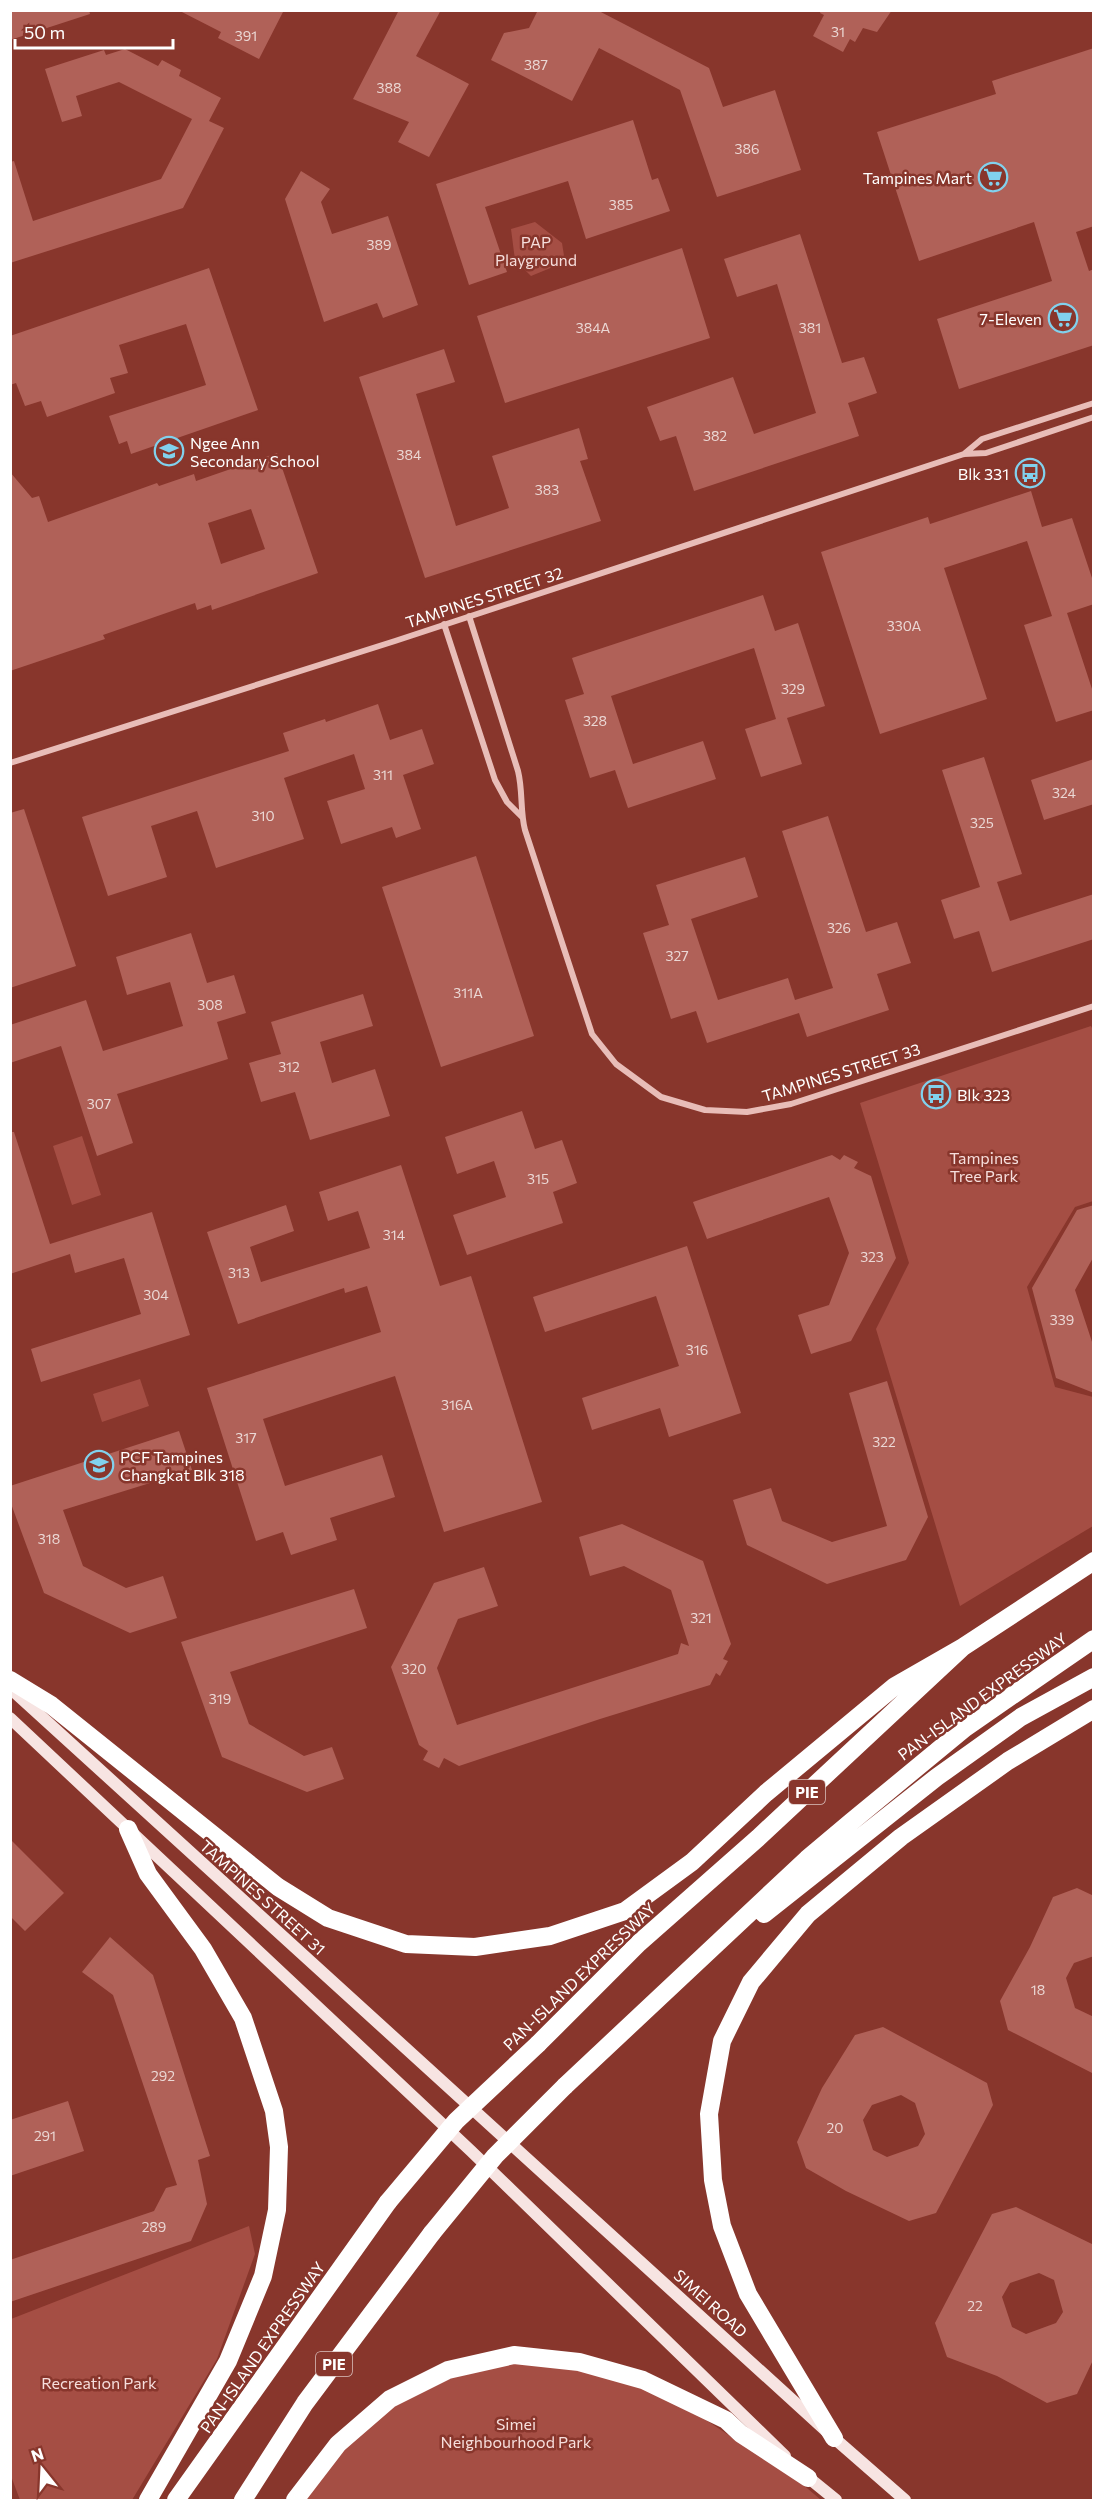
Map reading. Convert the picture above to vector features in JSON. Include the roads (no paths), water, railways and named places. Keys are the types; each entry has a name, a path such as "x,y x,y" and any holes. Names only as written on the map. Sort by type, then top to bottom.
{"highway":[{"name":"PAN-ISLAND EXPRESSWAY","path":"176,2500 388,2202 456,2121 538,2044 639,1943 758,1838 963,1647 1094,1561"},
{"name":"PAN-ISLAND EXPRESSWAY","path":"243,2500 305,2403 432,2234 495,2156 565,2086 807,1859 965,1728 1094,1639"},
{"path":"10,1680 51,1705 278,1887 328,1918 406,1944 475,1947 550,1936 625,1911 692,1862 766,1793 895,1686 963,1647"},
{"path":"680,1980 937,1777 1021,1717 1094,1677"},
{"path":"834,2438 748,2294 722,2226 713,2180 709,2114 722,2041 751,1982 808,1914 901,1837 1008,1761 1094,1709"},
{"path":"128,1829 148,1874 203,1949 243,2018 274,2111 279,2147 277,2210 263,2276 228,2361 148,2500"},
{"path":"295,2500 338,2444 390,2399 448,2370 514,2355 579,2362 643,2380 726,2420 741,2434 808,2478"}],"main road":[{"name":"TAMPINES STREET 31","path":"10,1688 495,2128"},
{"path":"10,1718 471,2151 808,2478 836,2500"},
{"name":"SIMEI ROAD","path":"495,2128 905,2500"}],"street":[{"name":"TAMPINES STREET 32","path":"964,454 982,440 1094,402"},
{"name":"TAMPINES STREET 32","path":"10,763 964,454 986,453 1094,417"},
{"name":"TAMPINES STREET 33","path":"469,616 518,771 522,792 522,817 592,1034 616,1065 661,1098 705,1110 728,1113 769,1109 791,1104 1094,1006"},
{"name":"TAMPINES STREET 33","path":"444,624 495,780 507,802 522,817"}],"place":[{"name":"Tampines Mart","path":"993,177"},
{"name":"7-Eleven","path":"1063,318"},
{"name":"Ngee Ann Secondary School","path":"169,451"},
{"name":"Blk 331","path":"1030,473"},
{"name":"Blk 323","path":"936,1094"},
{"name":"PCF Tampines Changkat Blk 318","path":"99,1465"}],"park label":[{"name":"PAP Playground","path":"536,250"},
{"name":"Tampines Tree Park","path":"984,1166"},
{"name":"Recreation Park","path":"99,2382"},
{"name":"Simei Neighbourhood Park","path":"516,2432"}]}
